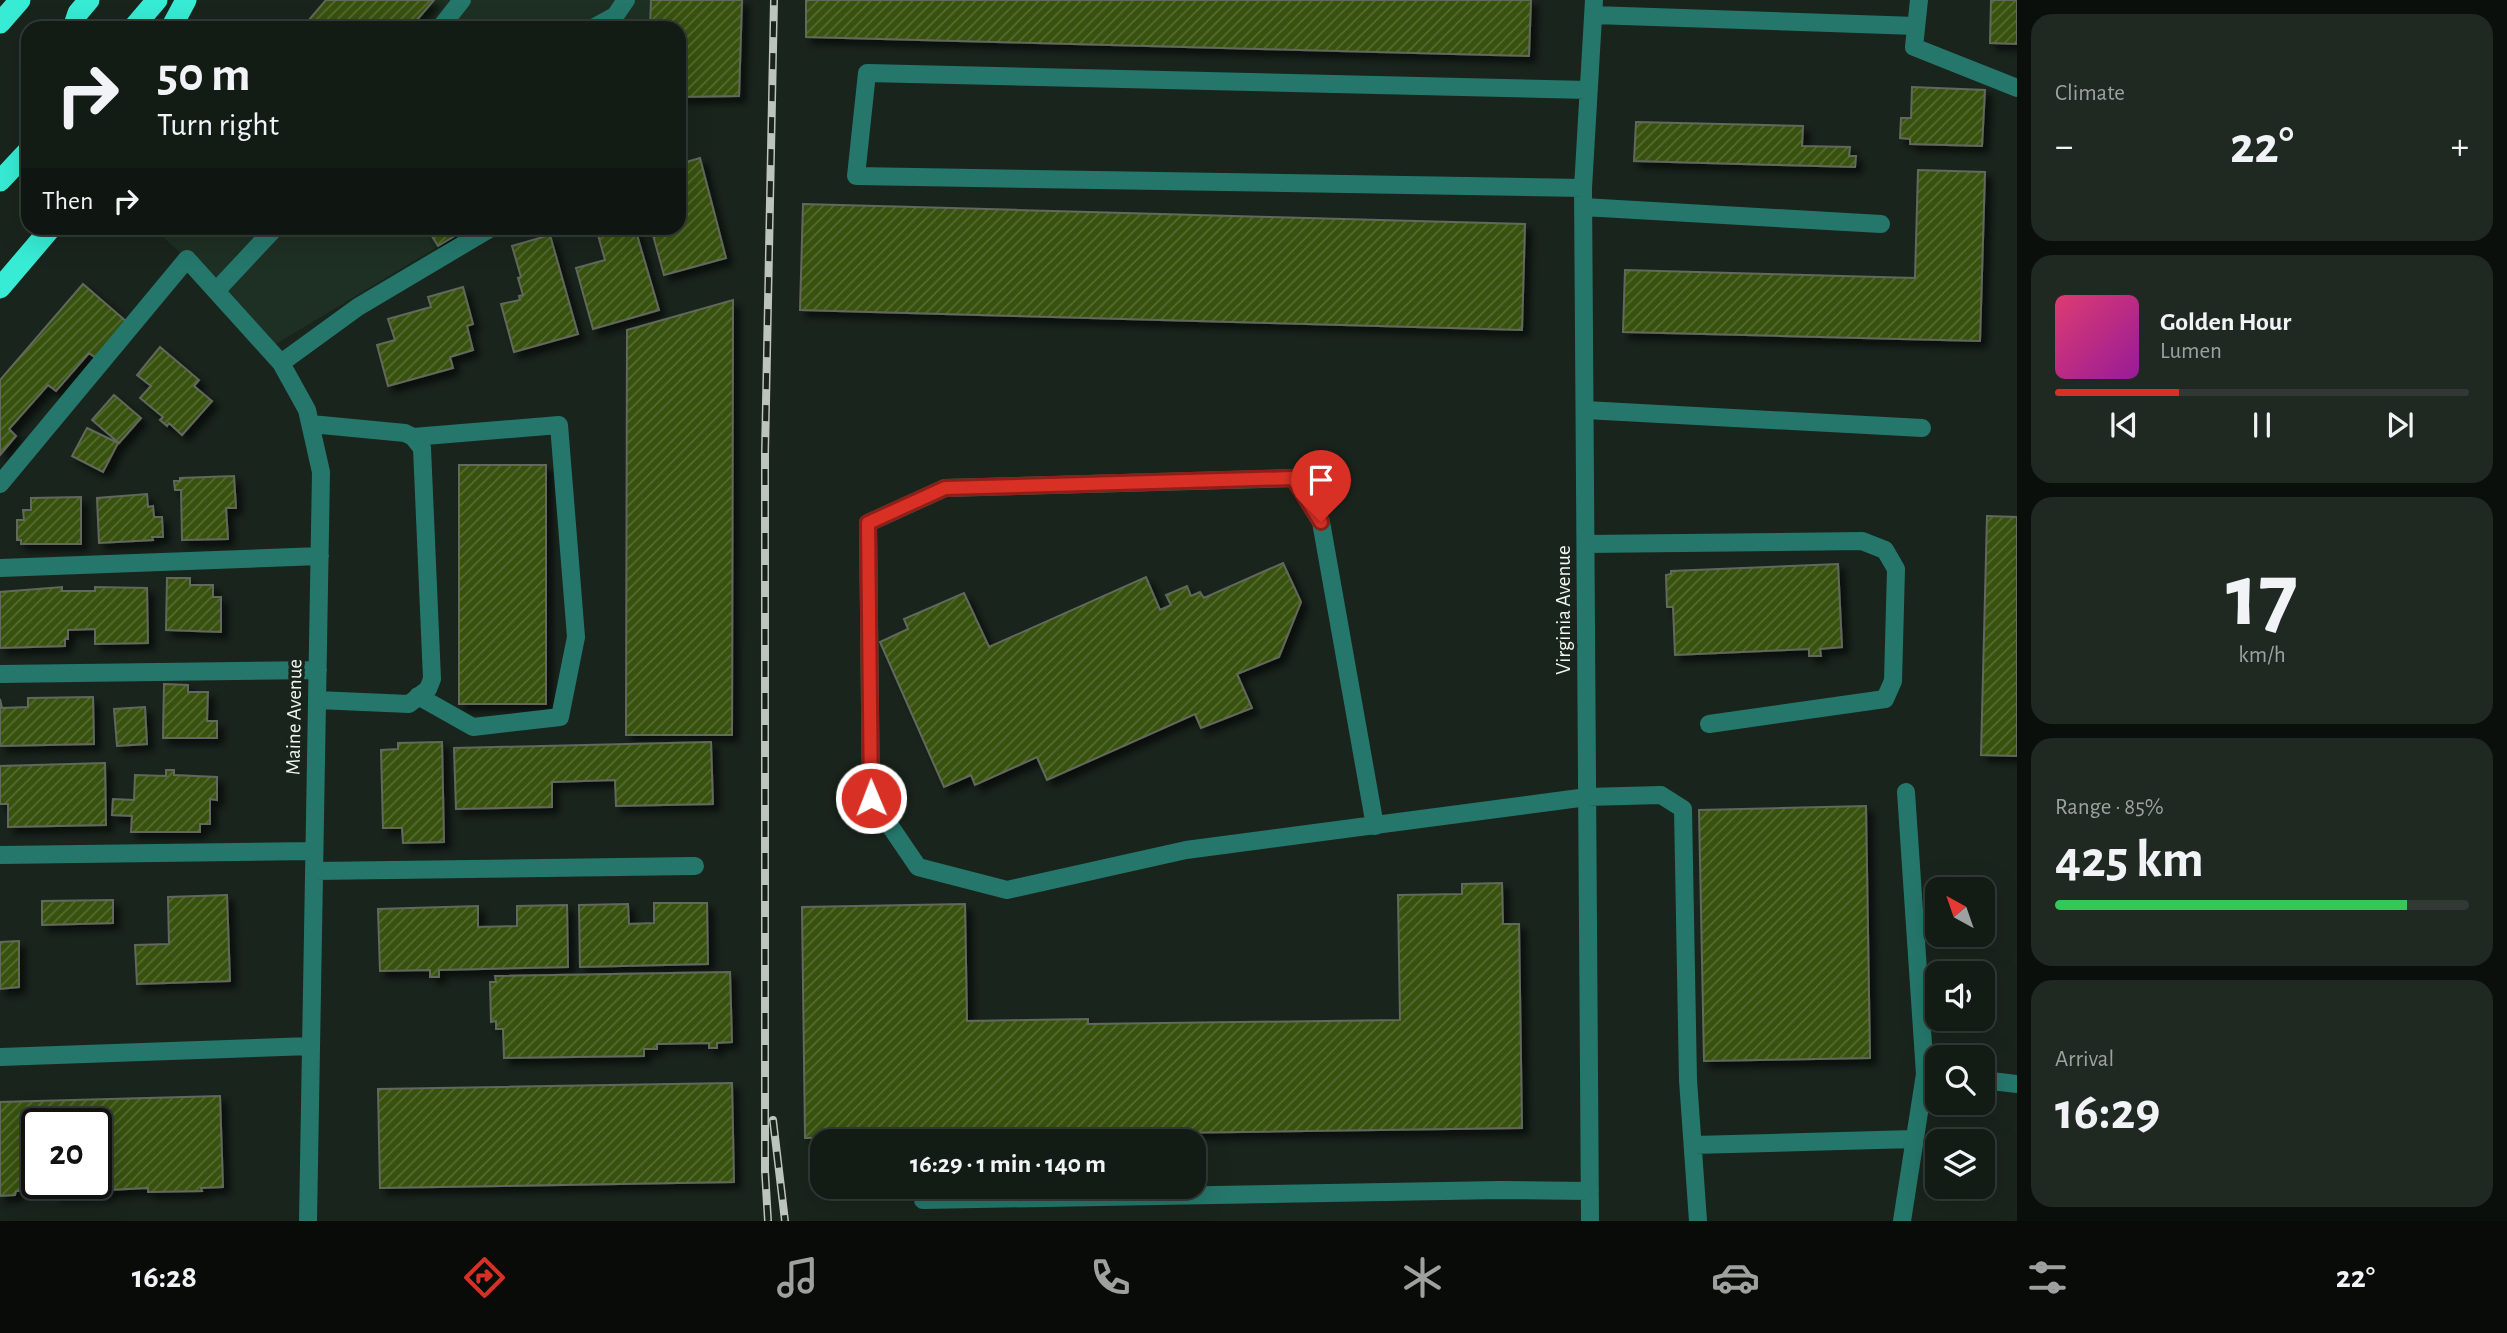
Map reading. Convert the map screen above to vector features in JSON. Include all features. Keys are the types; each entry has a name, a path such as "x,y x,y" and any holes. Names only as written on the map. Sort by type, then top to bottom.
{"highway":[{"path":"0,23 20,0"},
{"path":"75,21 78,13 89,0"},
{"path":"139,21 157,0"},
{"path":"175,21 186,0"},
{"path":"0,181 21,158"},
{"path":"0,288 45,235"}],"street":[{"path":"446,21 462,0"},
{"path":"606,21 615,16 626,0"},
{"path":"1919,0 1914,47 2017,88"},
{"path":"1594,8 1916,26"},
{"name":"Virginia Avenue","path":"1590,1221 1583,188 1594,8"},
{"path":"1583,188 856,176 867,73 1588,90"},
{"path":"1583,207 1881,224"},
{"path":"216,291 268,235"},
{"path":"281,363 358,307 479,235"},
{"name":"Maine Avenue","path":"0,484 187,259 281,363 307,410 321,472 308,1221"},
{"path":"1585,410 1922,428"},
{"path":"310,424 405,433 422,448 432,679 428,690 409,704 317,700"},
{"path":"413,438 559,425 576,637 560,716 473,727 418,696"},
{"path":"1375,825 1321,522 1293,478 945,488 868,523 871,798 918,867 1007,890 1186,850 1587,797 1661,795 1683,809 1688,1080 1698,1221"},
{"path":"1586,544 1862,541 1885,550 1896,569 1893,681 1885,699 1709,723"},
{"path":"0,568 320,556"},
{"path":"0,674 318,670"},
{"path":"1906,792 1928,1045"},
{"path":"0,855 314,851"},
{"path":"314,871 695,866"},
{"path":"0,1057 311,1046"},
{"path":"1995,1081 2017,1084"},
{"path":"1902,1221 1914,1139 1925,1098"},
{"path":"1693,1144 1914,1139"},
{"path":"923,1200 1487,1190 1590,1191"}],"shaded area":[{"path":"326,0 744,0 742,98 686,100 686,21 308,21"},
{"path":"161,235 457,235 271,347"}],"building":[{"path":"326,0 434,0 416,21 308,21"},
{"path":"651,0 742,0 739,96 686,97 686,21 650,21"},
{"path":"806,0 1531,0 1529,56 806,37"},
{"path":"1991,0 2017,0 2017,44 1990,43"},
{"path":"1912,87 1985,90 1982,146 1910,144 1910,139 1900,138 1901,118 1911,118"},
{"path":"1636,122 1803,126 1802,146 1850,147 1849,156 1856,156 1855,167 1634,161"},
{"path":"700,158 726,258 664,275 653,235 686,235 686,162"},
{"path":"1918,170 1985,172 1980,341 1623,332 1625,270 1915,278"},
{"path":"803,204 1525,224 1522,330 800,310"},
{"path":"431,235 456,235 438,246"},
{"path":"550,235 578,334 514,352 501,304 520,300 519,296 523,295 512,246"},
{"path":"598,235 637,235 659,310 593,329 576,268 605,260"},
{"path":"83,284 127,322 96,358 89,353 56,391 48,385 9,429 16,436 0,455 0,380"},
{"path":"463,287 473,324 467,326 473,350 450,357 453,368 388,386 377,345 395,340 388,319 431,307 428,297"},
{"path":"733,300 732,735 626,735 627,330"},
{"path":"160,347 199,380 194,386 212,401 182,435 169,423 167,426 160,420 163,417 140,398 151,386 137,375"},
{"path":"114,395 141,418 119,443 92,420"},
{"path":"87,428 118,443 103,472 72,456"},
{"path":"459,465 546,465 546,704 459,704"},
{"path":"234,476 236,508 226,508 228,539 182,540 181,490 175,490 174,481 180,481 180,478"},
{"path":"147,494 148,507 153,506 154,517 162,517 163,537 99,543 97,498"},
{"path":"81,497 81,544 21,544 21,540 17,540 17,520 24,520 23,510 31,510 31,498"},
{"path":"1987,516 2017,517 2017,756 1981,755"},
{"path":"1283,563 1301,602 1279,657 1237,674 1252,708 1201,728 1195,714 1047,780 1037,757 975,785 971,775 944,787 880,642 908,629 904,619 964,593 989,647 1146,577 1160,610 1171,605 1166,595 1187,586 1191,596 1200,592 1204,598"},
{"path":"1838,564 1842,647 1820,649 1821,656 1809,656 1809,649 1675,655 1673,607 1667,607 1666,575 1671,574 1671,571"},
{"path":"167,578 190,578 190,585 213,585 213,597 221,597 221,632 166,630"},
{"path":"62,587 62,591 95,591 95,587 147,588 148,643 95,644 95,629 68,630 65,646 0,648 0,592"},
{"path":"164,684 188,685 188,692 208,692 207,721 217,721 217,738 163,738"},
{"path":"93,697 94,744 0,746 0,699 2,708 28,707 28,698"},
{"path":"145,707 147,744 117,746 114,709"},
{"path":"442,742 444,842 403,843 402,828 383,828 381,750 398,749 398,743"},
{"path":"711,742 713,804 616,806 615,780 552,782 552,807 456,809 454,748"},
{"path":"105,763 106,825 8,827 8,804 0,804 0,766"},
{"path":"166,770 174,770 174,775 217,777 217,800 210,799 210,824 200,824 200,832 131,832 132,816 112,815 113,799 134,800 135,775 166,776"},
{"path":"1866,806 1870,1058 1704,1061 1699,810"},
{"path":"1502,883 1503,924 1519,924 1522,1128 1206,1132 1206,1129 810,1129 810,1138 805,1138 802,907 965,904 967,1021 1088,1019 1088,1024 1400,1020 1398,895 1462,894 1462,884"},
{"path":"227,895 230,981 137,984 135,945 169,944 168,897"},
{"path":"113,900 113,923 42,925 42,901"},
{"path":"654,903 707,903 708,964 580,967 579,905 628,904 629,924 654,923"},
{"path":"567,905 568,967 439,970 439,977 430,977 430,970 380,971 378,909 478,906 478,927 517,926 517,906"},
{"path":"19,941 19,987 0,989 0,942"},
{"path":"730,972 732,1042 717,1043 717,1048 709,1048 709,1043 657,1044 657,1049 644,1049 644,1056 504,1058 503,1029 496,1029 496,1021 491,1022 490,982 496,982 495,976"},
{"path":"732,1083 734,1182 380,1188 378,1089"},
{"path":"220,1096 223,1187 201,1188 202,1191 148,1192 148,1188 112,1190 112,1108 21,1108 21,1191 16,1191 15,1195 0,1196 0,1102"}],"railway":[{"path":"768,1221 765,1171 765,453 774,0"},
{"path":"773,1120 785,1221"}],"route":[{"path":"871,798 868,523 945,488 1293,478 1321,522"}]}
